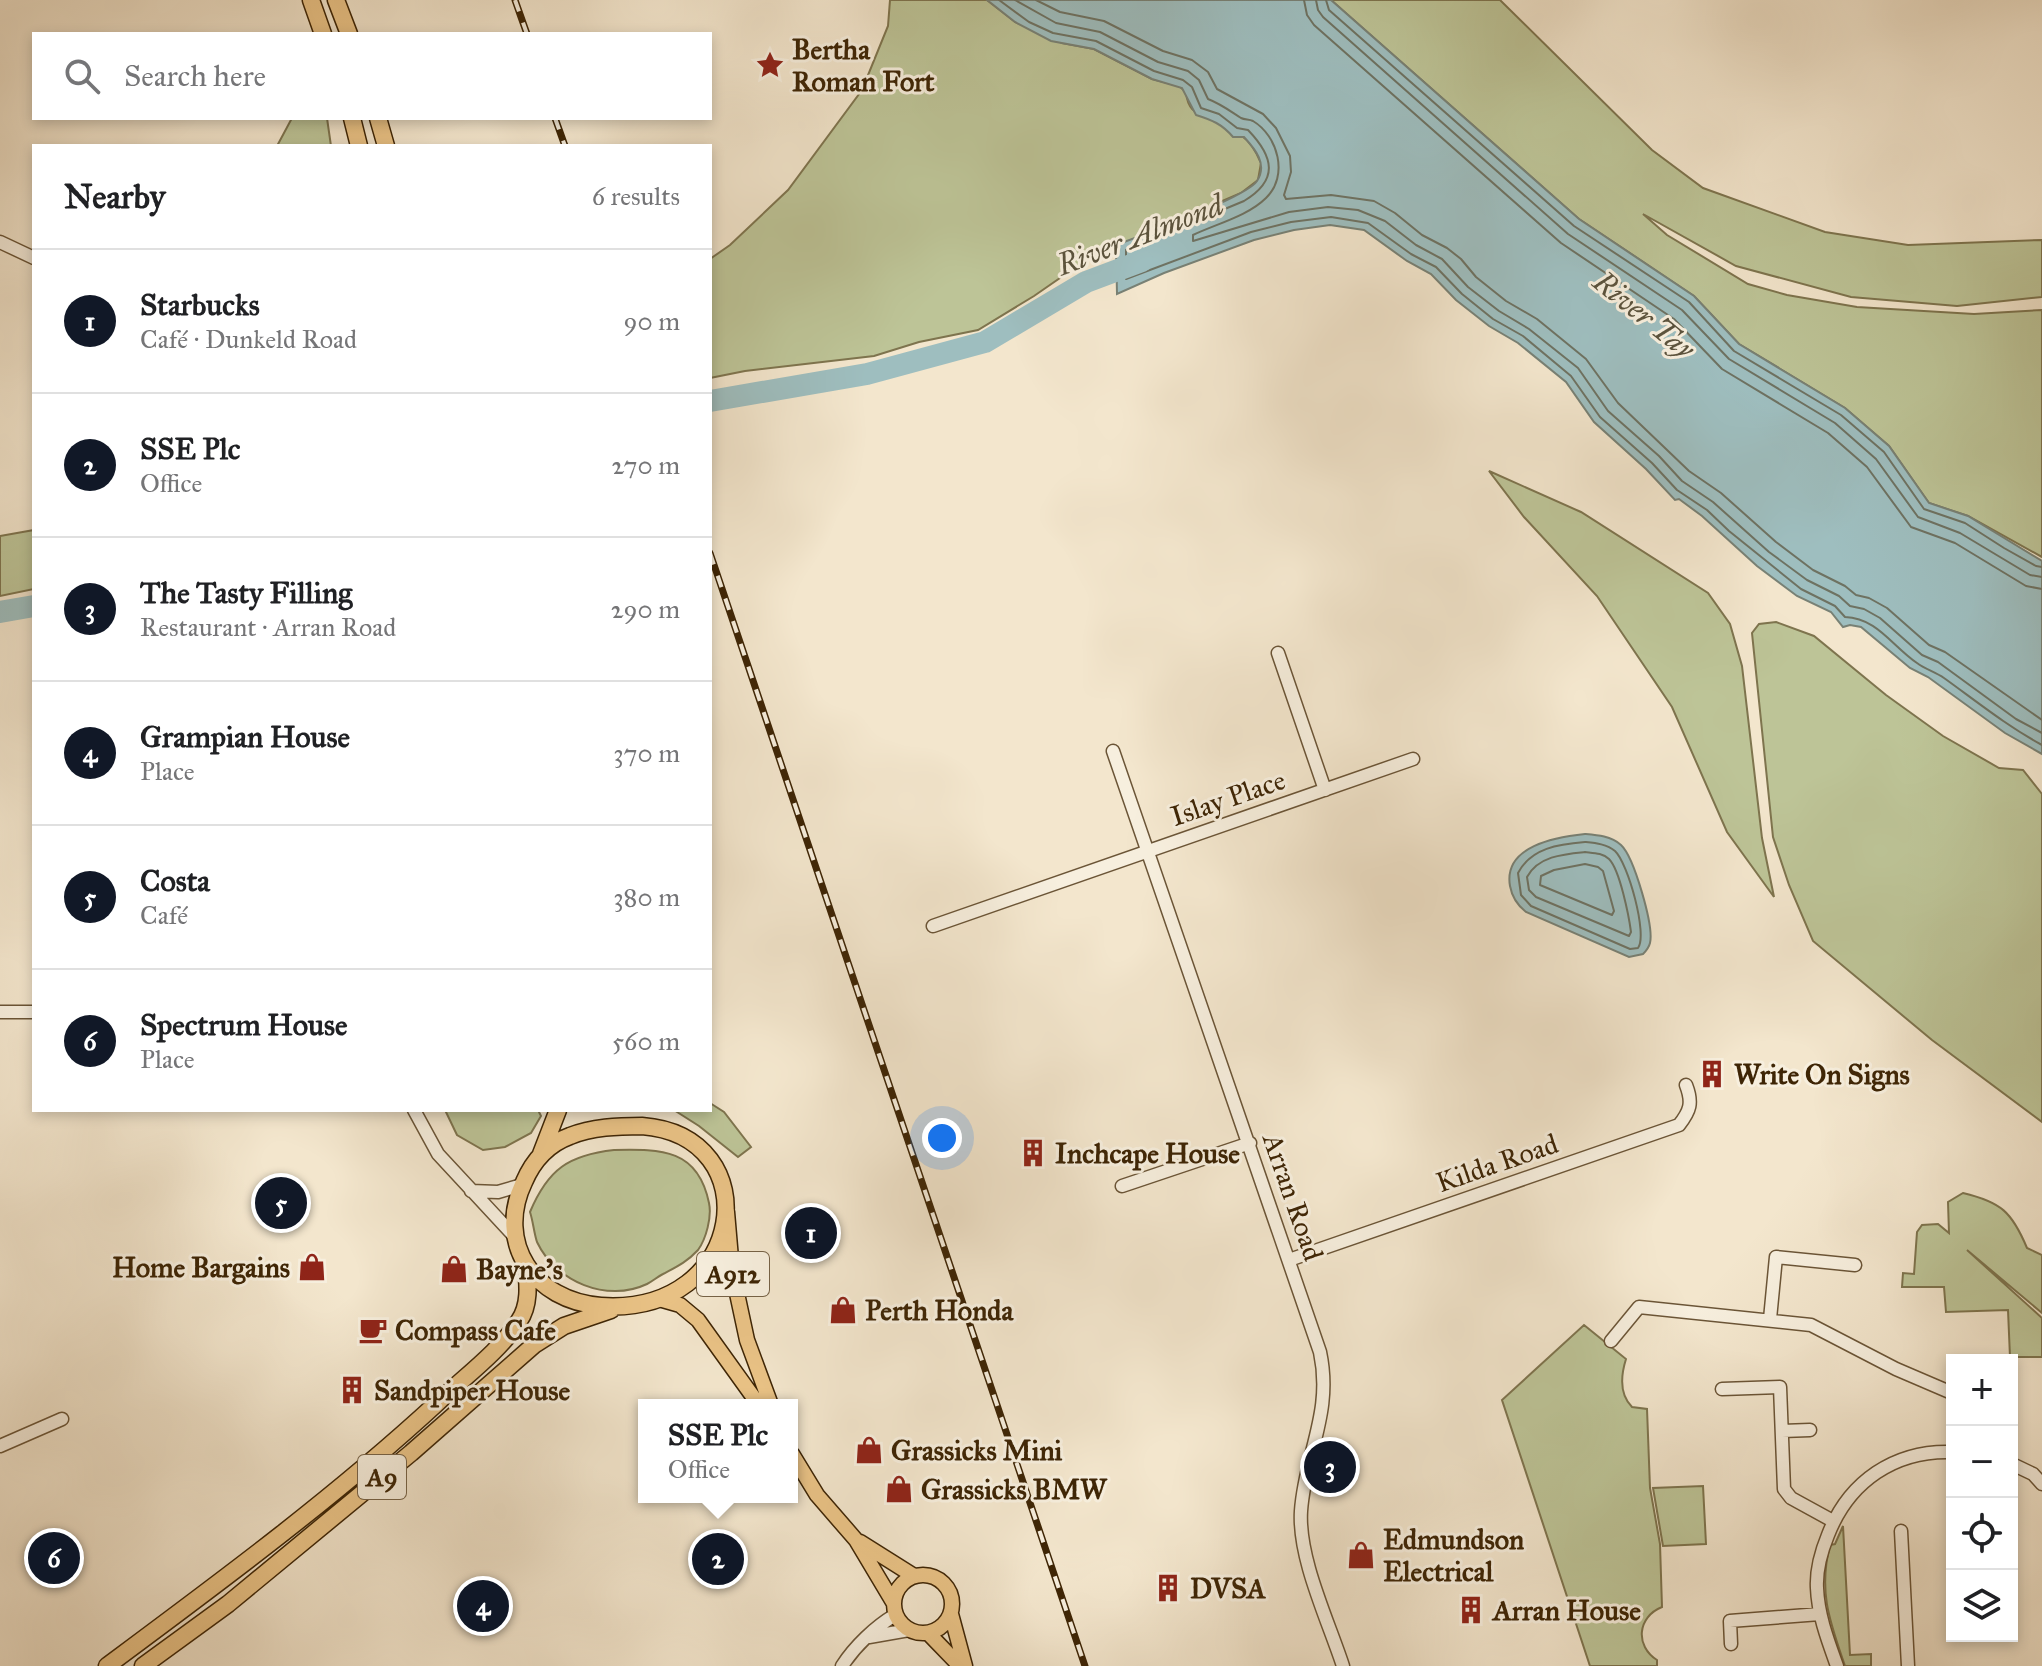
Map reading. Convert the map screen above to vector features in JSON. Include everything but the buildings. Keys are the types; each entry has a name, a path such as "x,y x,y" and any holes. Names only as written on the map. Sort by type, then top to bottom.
{"highway":[{"path":"311,0 322,32"},
{"path":"336,0 348,32"},
{"path":"352,120 358,144"},
{"path":"379,120 385,144"},
{"path":"540,1155 569,1136 581,1133 626,1126 657,1127 674,1133 703,1153 717,1170 725,1192 726,1207 720,1242 711,1261 688,1283 659,1299 628,1305 601,1306 567,1298 539,1280 526,1267 514,1236 515,1205 557,1112"},
{"path":"639,1112 657,1127"},
{"name":"A9","path":"107,1666 212,1588 403,1434 493,1351 519,1321 525,1309 528,1285 526,1267"},
{"name":"A9","path":"143,1666 228,1604 411,1453 534,1345 564,1326 628,1305"}],"main road":[{"name":"A912","path":"726,1207 732,1270 747,1340 769,1399"},
{"name":"A912","path":"659,1299 680,1305 706,1328 755,1399"},
{"path":"798,1464 817,1495 856,1540 909,1630 928,1633 942,1627 951,1614"},
{"path":"856,1540 914,1576"},
{"path":"894,1608 900,1586 914,1576 929,1575 943,1583 951,1596 951,1614 962,1666"},
{"path":"928,1633 962,1666"}],"street":[{"path":"0,242 32,257"},
{"name":"Islay Place","path":"1278,653 1325,790"},
{"name":"Arran Road","path":"1113,751 1320,1352 1324,1403 1302,1500 1301,1529 1306,1559 1343,1666"},
{"name":"Islay Place","path":"933,926 1413,759"},
{"path":"0,1012 32,1012"},
{"name":"Kilda Road","path":"1289,1260 1679,1125 1690,1111 1691,1097 1686,1085"},
{"path":"415,1112 438,1154 514,1236"},
{"path":"1122,1186 1250,1143"},
{"path":"471,1191 498,1192 522,1185"},
{"path":"1770,1319 1776,1257 1855,1265"},
{"path":"1611,1341 1639,1307 1811,1325 1896,1369 1946,1390"},
{"path":"1722,1389 1780,1387 1784,1489 1791,1498 1833,1521"},
{"path":"0,1446 62,1419"},
{"path":"1782,1431 1810,1430"},
{"path":"1837,1666 1820,1614 1816,1585 1818,1567 1833,1521 1846,1500 1876,1472 1910,1456 1946,1453"},
{"path":"2018,1467 2033,1474 2042,1484"},
{"path":"1901,1531 1908,1666"},
{"path":"842,1666 894,1608"},
{"path":"1731,1644 1730,1621 1820,1614"},
{"path":"869,1637 909,1630"}],"green space":[{"path":"890,0 987,0 1015,22 1062,43 1094,49 1152,79 1179,86 1186,92 1189,105 1195,112 1229,128 1249,142 1261,163 1258,180 1241,193 1089,258 978,330 919,342 874,356 712,378 712,258 730,245 788,190 862,90 888,26"},
{"path":"1331,0 1500,0 1652,150 1703,188 1825,232 1908,245 2042,240 2042,297 1957,306 1851,297 1736,266 1643,214 1667,235 1748,284 1787,295 1857,307 1974,314 2042,310 2042,557 1968,516 1929,503 1889,446 1845,408 1739,344 1694,296 1579,219"},
{"path":"291,120 327,120 331,144 278,144"},
{"path":"1489,471 1581,512 1708,593 1730,624 1742,666 1762,838 1774,897 1727,832 1672,707 1597,596 1524,517"},
{"path":"32,530 32,589 0,596 0,536"},
{"path":"1776,622 1814,636 1886,695 1943,736 1999,768 2023,770 2042,794 2042,1122 1932,1040 1813,941 1773,837 1752,633 1759,624"},
{"path":"712,1104 724,1112 751,1147 738,1157 677,1112 712,1112"},
{"path":"446,1112 539,1112 541,1116 531,1133 505,1147 483,1150 457,1135"},
{"path":"614,1150 662,1152 687,1162 704,1185 710,1209 706,1234 694,1254 647,1284 616,1291 584,1285 557,1268 537,1242 530,1212 544,1185 562,1167 584,1156"},
{"path":"1963,1193 1996,1205 2016,1225 2027,1248 2042,1255 2042,1313 1967,1250 2042,1318 2042,1357 2010,1354 2008,1310 1946,1312 1944,1287 1902,1287 1903,1273 1914,1274 1917,1232 1922,1225 1938,1224 1949,1233 1948,1202"},
{"path":"1584,1325 1626,1359 1622,1378 1625,1396 1632,1407 1647,1409 1650,1488 1660,1544 1662,1607 1644,1624 1642,1640 1657,1660 1657,1666 1590,1666 1502,1400"},
{"path":"1703,1486 1706,1544 1663,1546 1653,1488"},
{"path":"1843,1526 1850,1655 1871,1654 1871,1666 1845,1666 1827,1607 1825,1578 1830,1545 1835,1544"}],"water":[{"name":"River Tay","path":"987,0 1331,0 1579,219 1694,296 1739,344 1845,408 1889,446 1929,503 1968,516 2042,561 2042,754 2005,733 1928,677 1910,668 1861,627 1843,627 1831,612 1797,596 1757,566 1702,516 1679,499 1675,500 1594,422 1566,382 1518,343 1489,326 1456,300 1431,274 1364,230 1330,225 1254,240 1117,294 1116,245 1191,216 1249,188 1260,175 1259,157 1244,137 1233,137 1216,123 1196,115 1182,88 1152,79 1094,49 1051,41 1015,22"},
{"path":"1585,834 1604,836 1617,842 1632,863 1649,922 1650,943 1643,954 1629,957 1526,912 1514,897 1510,872 1523,853 1547,841"}],"waterway":[{"name":"River Almond","path":"712,401 867,374 985,342 1086,282 1142,261"},
{"name":"River Almond","path":"0,612 32,606"}],"railway":[{"path":"515,0 526,32"},
{"path":"556,120 564,144"},
{"path":"712,559 1085,1666"}],"place":[{"name":"Bertha Roman Fort","path":"770,65"},
{"name":"Write On Signs","path":"1712,1074"},
{"name":"Inchcape House","path":"1033,1153"},
{"name":"Costa","path":"281,1203"},
{"name":"Starbucks","path":"811,1233"},
{"name":"Home Bargains","path":"312,1267"},
{"name":"Bayne's","path":"454,1269"},
{"name":"Perth Honda","path":"843,1310"},
{"name":"Compass Cafe","path":"373,1330"},
{"name":"Sandpiper House","path":"352,1390"},
{"name":"Grassicks Mini","path":"869,1450"},
{"name":"The Tasty Filling","path":"1330,1467"},
{"name":"Grassicks BMW","path":"899,1489"},
{"name":"Edmundson Electrical","path":"1361,1555"},
{"name":"Spectrum House","path":"54,1558"},
{"name":"SSE Plc","path":"718,1559"},
{"name":"DVSA","path":"1168,1588"},
{"name":"Grampian House","path":"483,1606"},
{"name":"Arran House","path":"1471,1610"}]}
